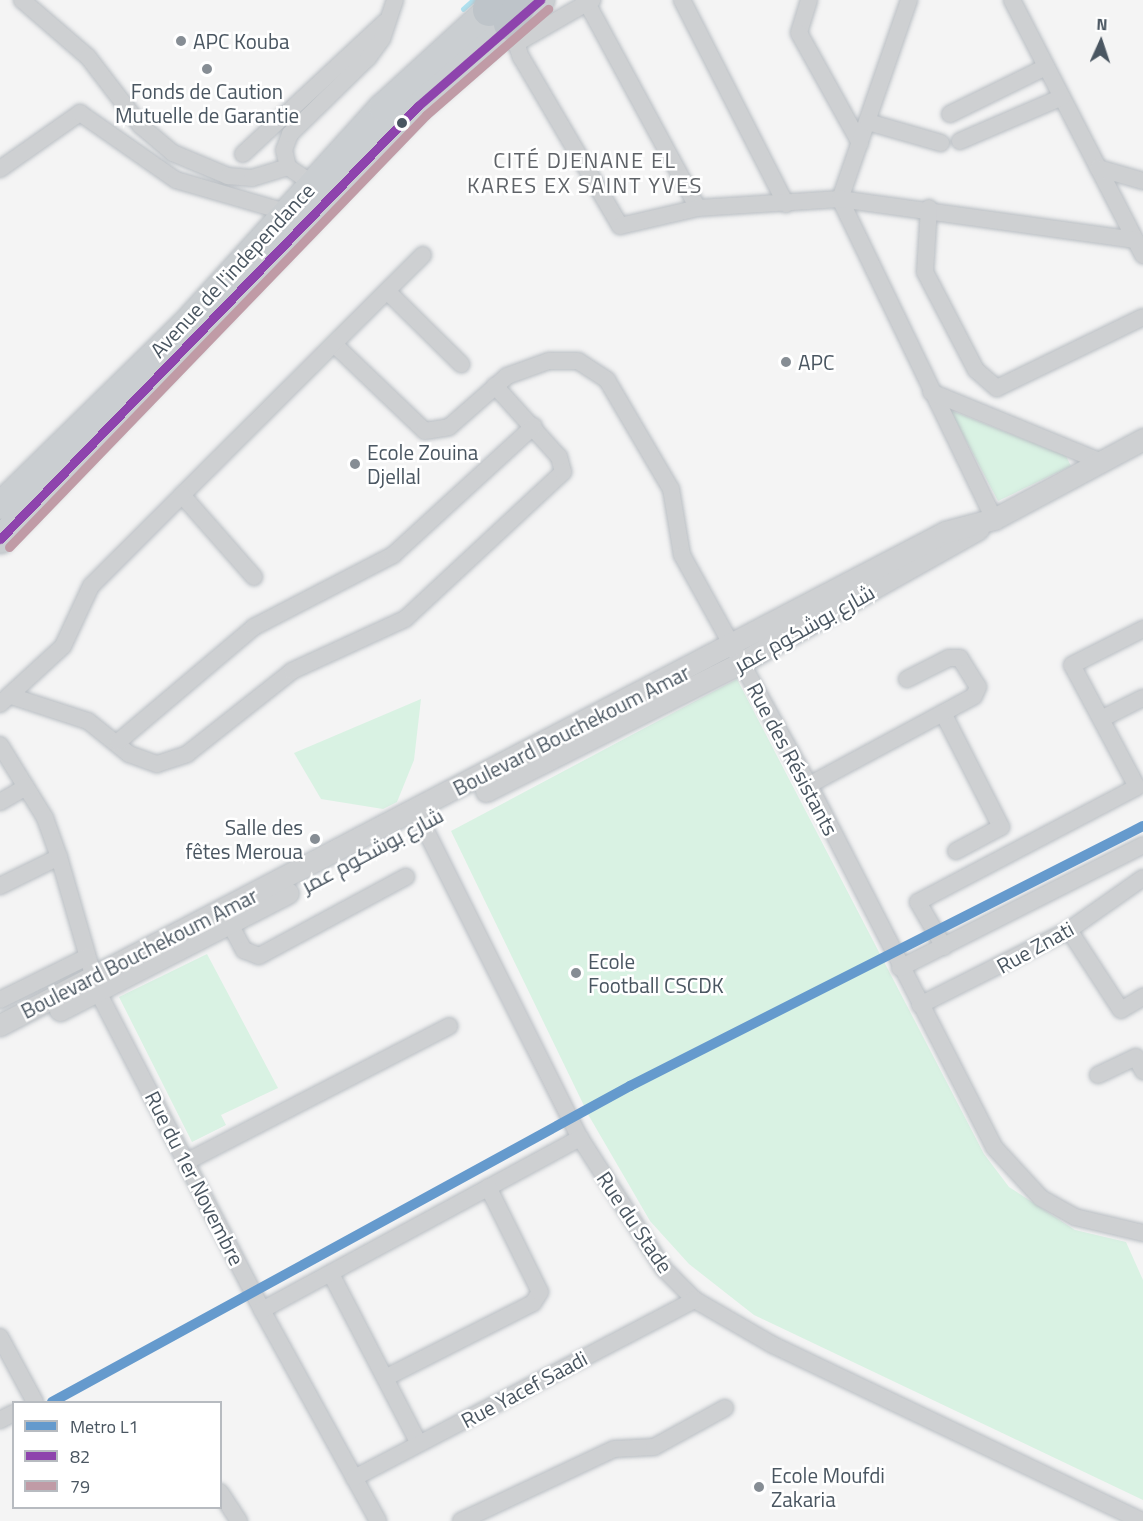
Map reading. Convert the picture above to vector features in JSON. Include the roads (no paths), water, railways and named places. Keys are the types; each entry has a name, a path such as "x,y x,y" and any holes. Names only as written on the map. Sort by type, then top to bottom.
{"main road":[{"path":"0,539 505,13 540,0"},
{"name":"Avenue de l'independance","path":"0,505 184,325 382,107 505,13"}],"street":[{"path":"22,0 88,57 141,126 173,153 228,176 252,178 288,167"},
{"path":"682,0 786,204"},
{"path":"809,0 799,33 861,143"},
{"path":"909,0 840,199 994,519 1143,440"},
{"path":"1012,0 1139,248"},
{"path":"698,208 590,2 505,13 620,226 698,208 840,199 929,208 1139,248"},
{"path":"313,184 288,167 284,150 290,134 368,58 395,7"},
{"path":"243,154 395,7"},
{"path":"950,114 1046,68"},
{"path":"960,141 1062,98"},
{"path":"0,169 80,113 176,180 286,212"},
{"path":"868,122 941,143"},
{"path":"1098,168 1143,181"},
{"path":"929,208 925,272 976,370 997,388 1143,316"},
{"path":"6,700 63,646 91,586 336,346 423,255"},
{"path":"388,292 461,364"},
{"name":"Rue des Résistants","path":"336,346 425,431 448,427 517,370 563,359 578,361 607,380 671,489 682,555 809,785 900,968 1011,1172 1041,1198 1075,1217 1143,1233"},
{"path":"6,700 88,721 143,762 187,754 292,671 405,619 559,478 559,457 534,426 495,386"},
{"path":"932,392 1102,462"},
{"path":"118,742 254,627 393,555 534,426"},
{"path":"182,495 254,578"},
{"name":"شارع بوشكوم عمر","path":"0,1040 95,985 230,924 419,817 738,654 994,519"},
{"path":"944,947 918,902 1137,787 1072,665 1143,629"},
{"path":"809,785 974,696 978,687 966,662 949,658 907,679"},
{"path":"1101,719 1143,698"},
{"path":"943,713 1001,826 956,851"},
{"name":"Rue du 1er Novembre","path":"0,745 26,787 59,857 95,985 188,1161 262,1310 378,1521"},
{"path":"0,802 26,787"},
{"name":"Boulevard Bouchekoum Amar","path":"0,1025 95,985 419,817"},
{"name":"Rue du Stade","path":"419,817 580,1138 663,1268 695,1300 773,1345 1142,1521"},
{"path":"900,968 1143,845"},
{"path":"0,886 59,857"},
{"path":"230,924 244,950 259,956 406,877"},
{"name":"Rue Znati","path":"920,1005 1069,930 1143,878"},
{"path":"1069,930 1121,1010 1143,997"},
{"path":"0,1000 87,957"},
{"path":"188,1161 449,1026"},
{"path":"1098,1075 1136,1057 1143,1071"},
{"path":"262,1310 580,1138"},
{"path":"387,1377 533,1303 540,1292 488,1188"},
{"path":"331,1274 387,1377 419,1444"},
{"name":"Rue Yacef Saadi","path":"354,1478 695,1300"},
{"path":"0,1337 34,1401"},
{"path":"461,1521 614,1449 654,1447 724,1408"},
{"path":"222,1495 239,1521"}],"waterway":[{"path":"463,9 473,0"}],"metro line":[{"name":"L1","path":"54,1401 630,1086 1143,826"}],"place":[{"name":"APC Kouba","path":"181,41"},
{"name":"Fonds de Caution Mutuelle de Garantie","path":"207,69"},
{"name":"APC","path":"786,362"},
{"name":"Ecole Zouina Djellal","path":"355,464"},
{"name":"Salle des fêtes Meroua","path":"315,839"},
{"name":"Ecole Football CSCDK","path":"576,973"},
{"name":"Ecole Moufdi Zakaria","path":"759,1487"}],"district":[{"name":"CITÉ DJENANE EL KARES EX SAINT YVES","path":"585,172"}]}
